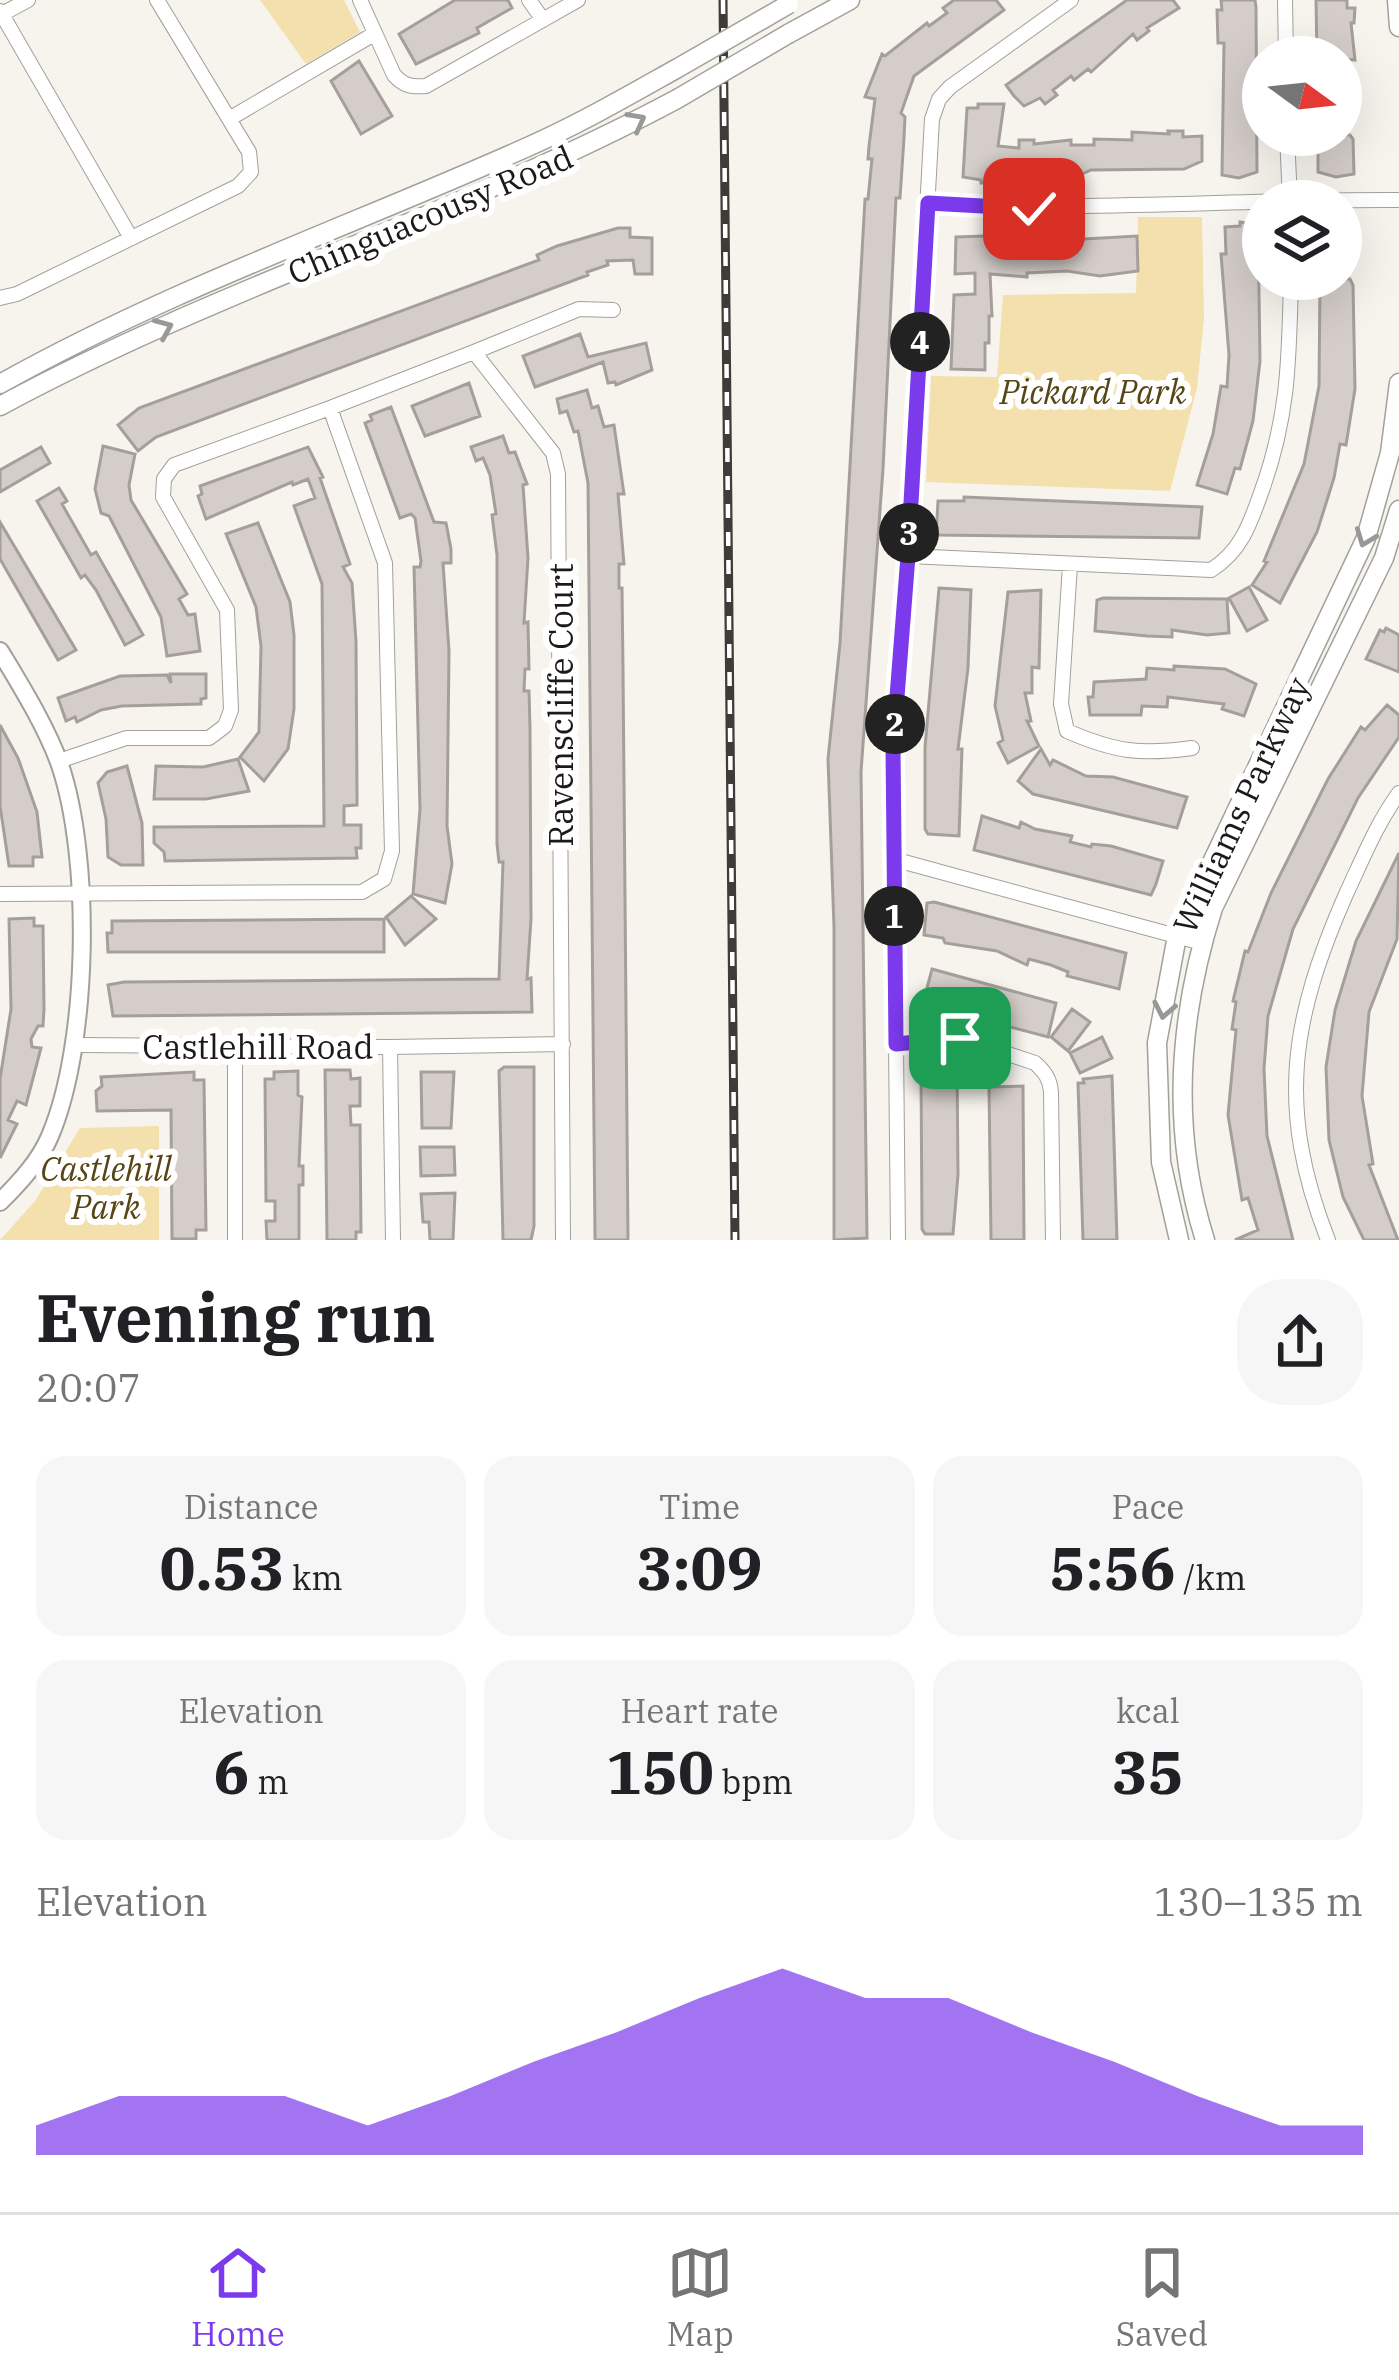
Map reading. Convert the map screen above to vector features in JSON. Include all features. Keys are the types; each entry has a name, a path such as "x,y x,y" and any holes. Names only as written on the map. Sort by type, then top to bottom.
{"main road":[{"name":"Chinguacousy Road","path":"0,406 86,360 535,170 677,99 850,0"},
{"path":"1397,0 1399,27"},
{"name":"Chinguacousy Road","path":"0,384 185,290 525,148 793,2"},
{"name":"Williams Parkway","path":"1179,1240 1161,1162 1157,1062 1177,936 1366,538 1390,454 1399,383"},
{"name":"Williams Parkway","path":"1205,1240 1185,1155 1180,1094 1184,1036 1202,943 1222,887 1384,558 1399,510"}],"street":[{"path":"28,0 1,13 131,238"},
{"path":"0,298 17,294 248,178 251,159 157,0"},
{"path":"360,0 394,74 403,85 415,87 437,80 578,0"},
{"path":"529,0 543,20"},
{"path":"898,1240 893,748 932,119 939,99 1071,0"},
{"path":"1285,0 1286,36"},
{"path":"229,119 374,34"},
{"path":"1362,200 1399,200"},
{"path":"928,203 1034,209 1242,202"},
{"path":"908,556 1211,570 1236,549 1248,530 1279,443 1289,385 1291,300"},
{"path":"59,761 126,738 208,738 225,726 231,710 226,610 163,496 164,479 174,465 579,309 613,310"},
{"name":"Ravenscliffe Court","path":"474,352 553,453 558,473 563,1240"},
{"path":"0,894 362,892 384,879 392,851 385,563 330,408"},
{"path":"1070,566 1061,704 1067,731 1135,754 1192,748"},
{"path":"0,651 59,761 74,816 80,894 77,1045 49,1138 24,1178 0,1202"},
{"path":"1328,1240 1299,1145 1293,1071 1305,1000 1335,919 1372,836 1399,793"},
{"path":"893,859 1202,943"},
{"path":"896,1044 960,1038 1042,1070 1051,1092 1053,1240"},
{"path":"390,1047 563,1044"},
{"name":"Castlehill Road","path":"77,1045 390,1047 393,1240"},
{"path":"235,1045 235,1240"}],"green space":[{"path":"260,0 344,0 360,32 306,64"},
{"name":"Pickard Park","path":"1138,217 1202,217 1204,318 1197,388 1170,491 926,482 931,376 997,377 1003,295 1136,293"},
{"name":"Castlehill Park","path":"159,1126 159,1240 0,1240 35,1201 80,1128"}],"building":[{"path":"455,0 508,0 512,8 477,28 479,33 416,64 399,34"},
{"path":"954,0 996,0 1004,10 914,76 901,113 904,138 900,198 896,198 861,772 867,1238 834,1240 834,927 828,759 840,643 865,199 872,159 868,159 875,99 865,97 882,54 947,13 943,8"},
{"path":"1127,0 1173,0 1179,8 1137,40 1133,34 1091,72 1088,69 1074,80 1071,76 1053,90 1057,95 1045,104 1040,98 1024,106 1014,96 1006,85"},
{"path":"1221,0 1255,0 1256,36 1242,36 1242,156 1257,156 1257,172 1239,178 1222,175 1224,43 1218,43 1217,10 1222,10"},
{"path":"1316,0 1347,0 1347,8 1355,8 1352,36 1317,36"},
{"path":"359,61 392,116 361,134 331,81"},
{"path":"978,104 1004,104 998,146 1019,148 1019,140 1094,145 1094,139 1132,140 1132,132 1183,131 1183,137 1202,136 1202,161 1184,169 1091,170 1073,178 1036,179 1023,178 1019,163 1000,162 999,181 981,183 963,177 967,108 978,108"},
{"path":"1318,156 1353,156 1354,174 1336,177 1318,172"},
{"path":"1242,222 1242,300 1259,300 1260,361 1253,421 1240,469 1235,468 1227,494 1197,485 1221,386 1227,387 1221,254 1226,254 1225,227"},
{"path":"630,228 630,237 652,238 652,274 635,274 633,260 607,261 608,265 588,275 156,437 138,451 118,425 139,408 539,260 537,255 557,246"},
{"path":"1137,236 1138,271 1100,276 1067,271 1027,273 1027,277 990,274 992,316 985,370 951,369 954,295 975,294 975,273 955,274 956,237 1066,240"},
{"path":"1320,300 1353,300 1355,389 1346,445 1340,444 1317,532 1280,603 1252,585 1267,562 1304,464 1319,386"},
{"path":"580,334 588,357 646,343 652,370 616,385 608,383 603,362 535,387 523,356"},
{"path":"469,383 480,416 425,436 412,406"},
{"path":"587,390 604,427 614,425 624,494 618,494 624,564 619,564 619,588 628,1240 595,1240 588,483 578,431 574,432 567,411 560,413 557,399"},
{"path":"391,407 434,522 446,523 451,549 451,563 443,563 449,651 447,826 452,864 445,903 413,894 420,809 414,567 420,567 421,561 415,518 411,514 400,518 365,423 372,420 370,415"},
{"path":"503,436 527,484 523,485 528,558 524,623 528,622 529,669 525,669 524,691 529,691 530,728 527,979 531,978 532,1012 113,1016 108,985 124,982 499,979 503,862 499,862 497,844 497,555 492,515 496,514 490,475 483,458 476,461 471,447"},
{"path":"103,446 135,454 131,500 187,594 179,599 188,615 195,614 200,651 167,656 161,617 109,516 101,513 95,489"},
{"path":"41,447 50,463 0,492 0,470"},
{"path":"308,447 323,477 350,564 343,567 352,583 356,641 357,805 344,806 344,825 361,825 361,848 356,848 357,858 165,861 164,852 154,843 154,827 324,826 322,584 294,506 315,498 308,479 206,519 198,496 200,486"},
{"path":"59,488 67,501 62,504 91,555 96,552 143,635 125,645 96,590 85,575 81,578 37,501"},
{"path":"964,497 1202,507 1199,538 936,535 938,501 964,501"},
{"path":"0,522 76,650 58,660 0,559"},
{"path":"258,523 290,602 294,635 294,709 288,749 264,781 240,757 259,732 261,646 256,607 226,534"},
{"path":"1249,587 1267,620 1247,631 1229,598"},
{"path":"939,588 971,590 958,749 962,749 959,836 928,834 925,829 925,747"},
{"path":"1041,590 1039,668 1032,667 1032,693 1025,693 1031,721 1027,721 1039,746 1008,763 998,743 1003,740 995,706 1008,592"},
{"path":"1227,599 1229,633 1172,630 1172,637 1095,631 1097,600"},
{"path":"1380,630 1399,635 1399,672 1366,659"},
{"path":"1174,666 1225,669 1256,684 1244,716 1222,709 1224,704 1168,697 1167,707 1142,706 1141,715 1090,715 1088,697 1093,697 1094,682 1146,679 1147,668 1174,670"},
{"path":"170,674 206,674 206,698 201,704 122,706 77,722 75,717 66,721 58,698 120,676 167,675 171,683"},
{"path":"1387,705 1399,715 1399,737 1358,798 1293,929 1268,1016 1267,1136 1293,1240 1235,1240 1258,1230 1248,1198 1242,1200 1228,1115 1236,1030 1232,1029 1233,1001 1245,951 1328,779 1361,727 1365,730"},
{"path":"0,725 18,758 37,812 42,857 33,857 33,866 9,866 0,806"},
{"path":"1041,749 1050,765 1053,760 1086,776 1113,777 1187,797 1177,828 1033,794 1018,781"},
{"path":"238,759 249,791 206,799 154,799 156,766 203,767"},
{"path":"127,766 142,823 143,865 121,865 108,857 98,783 107,772"},
{"path":"982,816 1019,828 1021,822 1072,836 1070,842 1111,846 1163,861 1156,884 1151,895 974,850"},
{"path":"1399,853 1397,939 1369,1012 1362,1096 1373,1164 1369,1165 1398,1240 1364,1240 1343,1197 1329,1140 1326,1067 1335,1010 1356,941"},
{"path":"411,896 436,919 405,945 386,917"},
{"path":"927,903 1126,953 1119,989 1067,976 1068,972 1051,965 1029,959 1027,965 997,951 924,935"},
{"path":"34,918 34,926 43,926 44,1009 43,1026 38,1026 31,1039 32,1047 41,1048 26,1105 17,1101 8,1120 17,1124 0,1158 0,1079 11,1009 9,919"},
{"path":"384,919 384,952 108,952 112,921"},
{"path":"932,969 1056,1003 1048,1037 923,1003"},
{"path":"1072,1009 1090,1022 1068,1051 1051,1037"},
{"path":"1102,1037 1112,1058 1080,1073 1070,1053"},
{"path":"957,1064 958,1175 953,1234 925,1234 922,1229 921,1068"},
{"path":"534,1067 531,1240 503,1240 499,1071"},
{"path":"325,1070 350,1070 351,1079 360,1078 360,1106 350,1106 351,1125 360,1125 361,1232 356,1232 356,1240 327,1240"},
{"path":"298,1071 298,1095 302,1097 299,1166 303,1166 299,1240 267,1240 266,1221 275,1221 275,1201 266,1201 265,1079 274,1079 274,1072"},
{"path":"194,1072 194,1080 204,1080 206,1230 196,1230 196,1239 172,1239 171,1110 97,1111 96,1091 102,1086 101,1077"},
{"path":"421,1072 454,1072 451,1128 422,1128"},
{"path":"1112,1076 1117,1240 1083,1240 1078,1083"},
{"path":"1023,1086 1024,1240 991,1240 989,1087"},
{"path":"420,1147 454,1147 455,1175 421,1176"},
{"path":"455,1193 453,1240 430,1240 421,1194"}],"railway":[{"path":"723,0 735,1240"}],"route":[{"path":"960,1038 896,1044 893,748 928,203 1034,209"}]}
